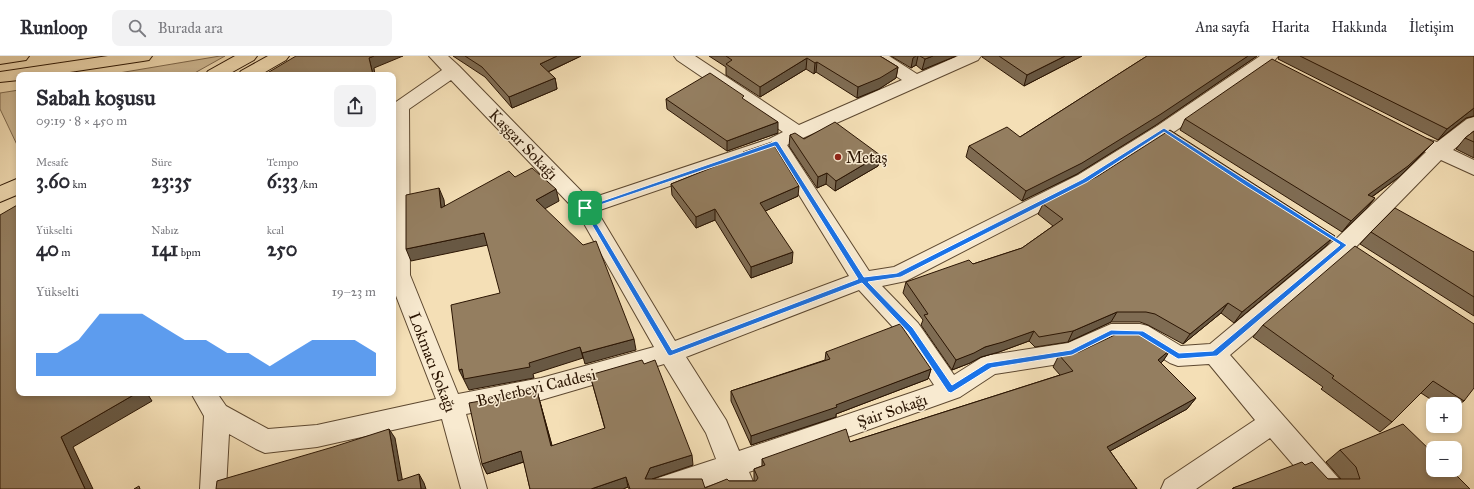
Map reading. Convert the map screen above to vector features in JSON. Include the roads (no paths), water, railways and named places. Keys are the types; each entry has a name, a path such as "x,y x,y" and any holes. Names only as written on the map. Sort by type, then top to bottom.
{"main road":[{"path":"0,59 20,56"},
{"path":"29,72 143,56"},
{"path":"219,72 248,56"},
{"path":"252,72 280,56"},
{"path":"0,76 16,74"},
{"path":"11,203 16,192"}],"street":[{"path":"683,56 799,134"},
{"path":"877,56 916,81"},
{"path":"585,208 799,134 972,56"},
{"name":"Beylerbeyi Caddesi","path":"205,396 217,414 265,441 317,436 450,406 541,390 670,353 863,280 898,275 1085,180 1271,62"},
{"name":"Kaşgar Sokağı","path":"446,63 585,208 670,353 717,428 743,489"},
{"name":"Lokmacı Sokağı","path":"446,63 400,107 399,275 450,406 474,489"},
{"path":"951,390 990,365 1072,352 1111,333 1140,333 1178,356 1215,354 1344,245 1439,151 1474,123"},
{"path":"1164,130 1184,142"},
{"path":"1411,136 1474,168"},
{"name":"Şair Sokağı","path":"661,489 951,390 910,330 863,280 776,143"},
{"path":"1325,233 1364,257"},
{"path":"1215,354 1331,489"},
{"path":"213,489 217,414"},
{"path":"1174,489 1272,422"}],"place":[{"name":"Metaş","path":"838,157"}]}
